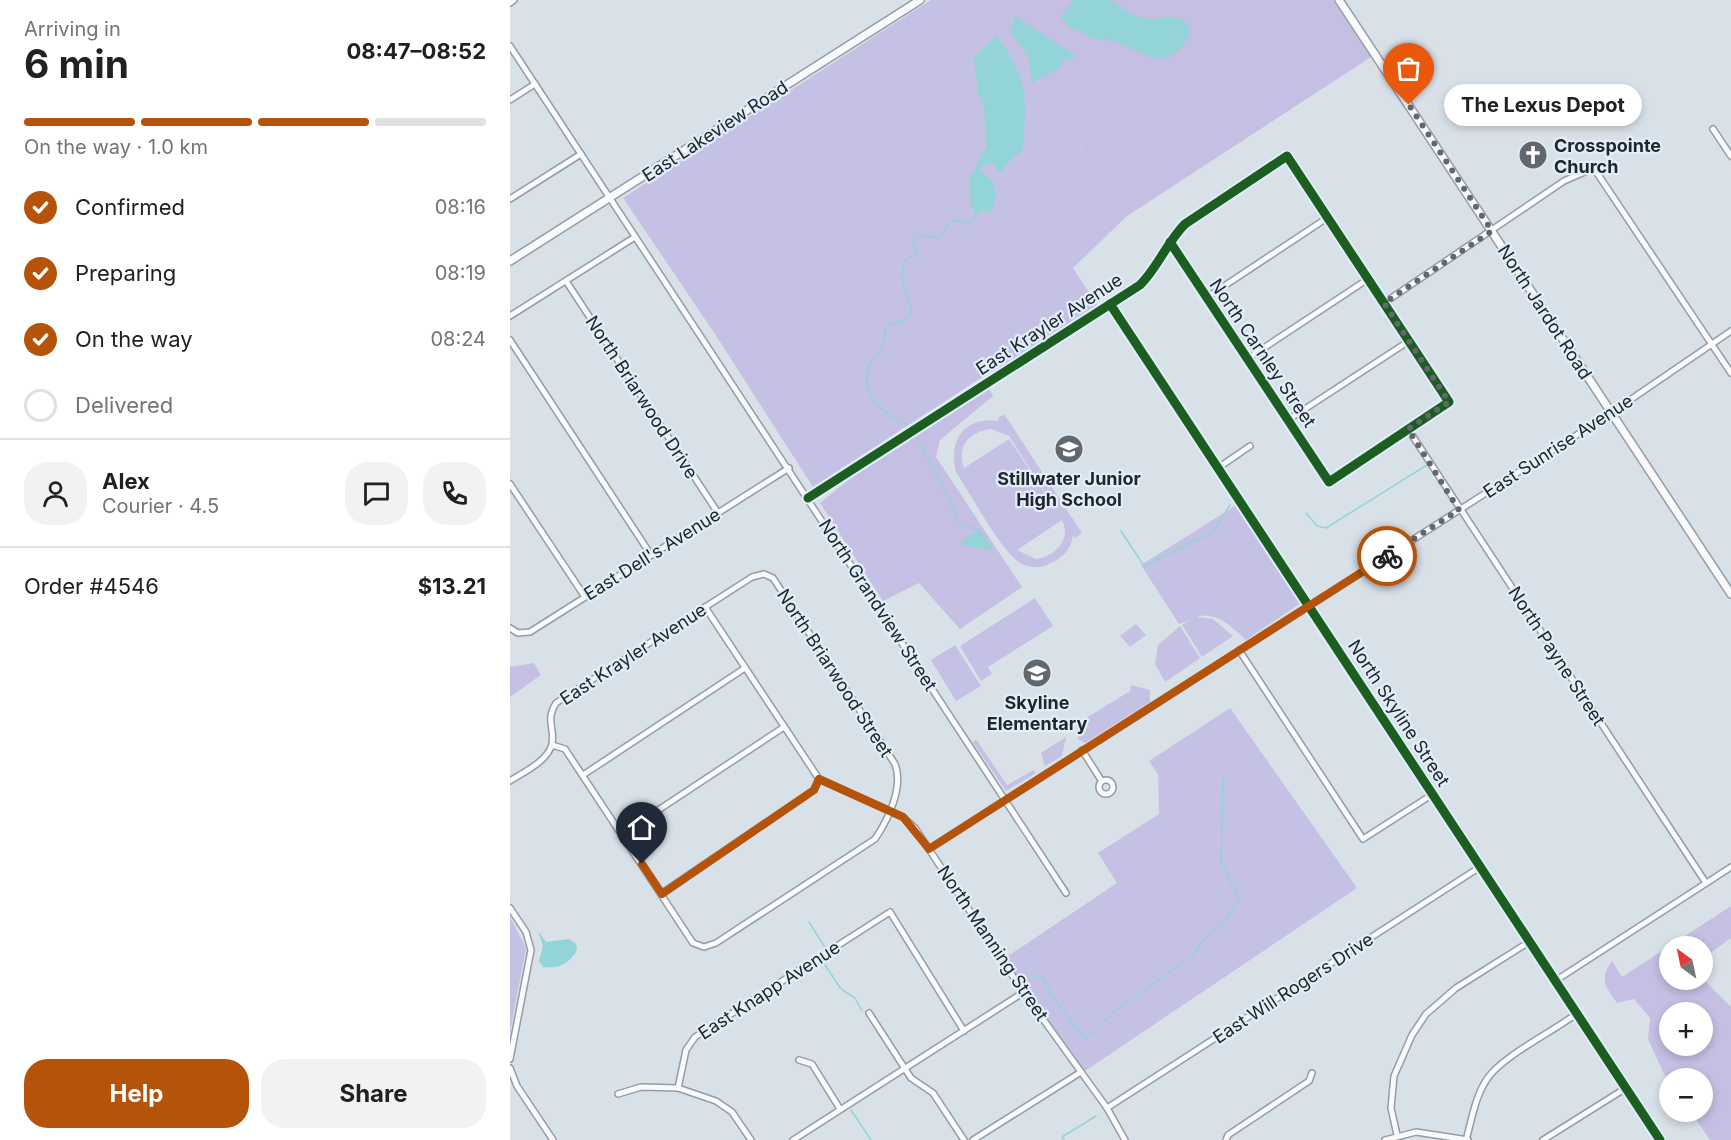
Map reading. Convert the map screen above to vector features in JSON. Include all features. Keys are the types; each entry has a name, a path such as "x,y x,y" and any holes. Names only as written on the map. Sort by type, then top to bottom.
{"street":[{"path":"510,3 514,0"},
{"name":"East Lakeview Road","path":"510,261 920,0"},
{"name":"North Jardot Road","path":"1339,0 1731,594"},
{"name":"North Grandview Street","path":"510,46 1066,893"},
{"path":"510,100 535,84"},
{"path":"1713,129 1731,156"},
{"path":"510,199 581,154"},
{"name":"East Krayler Avenue","path":"808,498 1140,285 1151,274 1170,242 1185,224 1287,156 1327,218"},
{"path":"1384,303 1564,181 1588,170 1595,170 1731,373"},
{"path":"1206,298 1327,218 1449,402 1408,429"},
{"path":"510,316 636,237"},
{"name":"North Carnley Street","path":"1170,242 1329,482 1408,429"},
{"path":"1247,359 1368,279"},
{"name":"North Briarwood Drive","path":"566,281 718,513"},
{"name":"North Skyline Street","path":"1110,304 1660,1140"},
{"name":"East Sunrise Avenue","path":"929,849 1611,412 1731,331"},
{"path":"510,340 651,555"},
{"path":"1288,420 1409,341"},
{"name":"North Payne Street","path":"1408,429 1459,510 1706,883"},
{"path":"1218,468 1250,446"},
{"name":"East Dell's Avenue","path":"512,630 530,632 789,468"},
{"path":"510,484 585,597"},
{"name":"East Krayler Avenue","path":"552,745 549,718 556,703 752,577 764,574"},
{"name":"North Briarwood Street","path":"662,894 693,943 704,947 716,943 875,839 883,827 899,786 899,774 895,765 773,578 764,574"},
{"path":"510,781 545,756 552,745 565,749 662,894 814,790 819,779 705,607"},
{"path":"1239,650 1363,839 1432,794"},
{"path":"584,775 745,668"},
{"path":"622,834 784,726"},
{"path":"1082,750 1101,780"},
{"name":"North Manning Street","path":"819,779 903,817 929,849 1024,992 1107,1108 1125,1140"},
{"name":"East Will Rogers Drive","path":"1107,1108 1480,867"},
{"path":"1555,981 1731,867"},
{"path":"510,908 526,932 531,950 510,1059"},
{"name":"East Knapp Avenue","path":"678,1088 686,1050 695,1037 890,912 964,1031"},
{"path":"1397,1136 1391,1108 1394,1076 1412,1035 1426,1014 1456,988 1529,942"},
{"path":"793,1140 1024,992"},
{"path":"869,1013 911,1078 933,1093 964,1140"},
{"path":"1384,1140 1416,1132 1467,1140 1477,1098 1487,1078 1499,1066 1576,1014"},
{"path":"799,1060 812,1064 840,1109"},
{"path":"510,1068 517,1086 553,1140"},
{"path":"973,1140 1081,1072"},
{"path":"1226,1140 1228,1135 1309,1081 1312,1073"},
{"path":"618,1094 641,1087 678,1088 726,1106 751,1140"},
{"path":"1543,1140 1626,1088"}],"shaded area":[{"path":"931,0 986,0 1127,216 1073,268 1099,308 976,381 813,487 715,334 623,198"},
{"path":"986,0 1333,0 1371,57 1127,216"},
{"path":"989,389 993,396 940,440 936,457 1022,587 960,629 919,583 883,601 820,503 851,478"},
{"path":"1004,414 1082,533 1075,538 1073,535 1063,556 1043,566 1028,566 1012,557 956,472 955,450 957,440 962,433 977,422 999,421 998,418","holes":["991,429 1009,436 1062,519 1009,439 964,468 962,453 967,441 977,433","1062,520 1065,534 1055,551 1036,559 1017,550"]},
{"path":"1238,504 1302,602 1246,640 1224,621 1211,616 1197,617 1213,619 1233,636 1202,657 1182,625 1191,620 1179,624 1141,565"},
{"path":"1035,598 1053,626 988,667 992,674 981,681 960,646"},
{"path":"1136,624 1146,635 1130,647 1120,636"},
{"path":"1180,626 1200,658 1165,682 1155,664 1158,645"},
{"path":"955,645 981,686 956,701 931,660"},
{"path":"534,663 541,675 510,697 510,667"},
{"path":"1131,685 1150,690 1150,702 1085,743 1078,739 1080,717 1083,720 1130,691"},
{"path":"1230,708 1357,888 1082,1073 1005,958 1117,883 1098,853 1159,814 1158,774 1149,761"},
{"path":"1066,737 1062,756 1045,766 1041,753"},
{"path":"976,739 1007,785 1034,770 1036,773 1006,791 973,743"},
{"path":"1731,906 1731,938 1713,951 1713,936 1685,936"},
{"path":"510,917 526,948 510,1033"},
{"path":"1659,953 1659,990 1713,989 1731,1007 1731,1140 1710,1140 1698,1122 1713,1122 1713,1068 1661,1068 1648,1039 1650,1018 1634,999 1617,1003 1607,987 1605,978 1612,961 1622,977"}],"water":[{"path":"1074,0 1110,0 1132,15 1153,20 1167,17 1179,18 1187,24 1190,32 1174,54 1165,58 1156,58 1113,41 1093,38 1069,28 1061,17"},
{"path":"1015,16 1077,57 1064,60 1058,69 1032,83 1028,56 1010,31"},
{"path":"996,36 1015,65 1024,92 1025,120 1022,152 1013,157 1000,173 992,163 982,165 979,172 990,179 993,184 995,202 990,213 981,211 977,214 971,206 969,179 987,147 984,108 978,93 974,58"},
{"path":"979,530 994,550 961,545 963,540"},
{"path":"538,931 546,942 569,939 576,944 577,950 563,965 543,967 539,961 543,946"}],"waterway":[{"path":"907,424 881,409 867,384 870,363 883,347 886,326 906,320 911,314 911,306 902,280 903,262 918,253 912,242 919,235 940,238 948,224 956,220 968,224 977,214"},
{"path":"917,438 948,496 958,523 979,530"},
{"path":"1306,513 1317,526 1326,528 1427,465"},
{"path":"1121,531 1144,566 1213,532 1230,505"},
{"path":"1033,976 1043,976 1051,994 1085,1039 1117,1009 1191,957 1206,937 1222,925 1239,899 1221,861 1223,778"},
{"path":"809,922 826,949"},
{"path":"825,965 841,989 855,998 862,1011"},
{"path":"851,1110 871,1140"},
{"path":"1064,1140 1062,1137 1096,1116"}],"cycle path":[{"path":"808,498 1140,285 1152,270 1168,246 1173,239 1185,224 1287,156 1449,402 1329,482 1170,242"},
{"path":"1110,304 1660,1140"}],"way so far":[{"path":"1387,556 1459,510 1408,429 1449,402 1384,303 1492,231 1409,105"}],"place":[{"name":"The Lexus Depot","path":"1409,105"},
{"name":"Crosspointe Church","path":"1533,155"},
{"name":"Stillwater Junior High School","path":"1069,449"},
{"name":"Skyline Elementary","path":"1037,673"}],"route":[{"path":"642,864 662,894 814,790 819,779 903,817 915,828 929,849 1387,556"}]}
